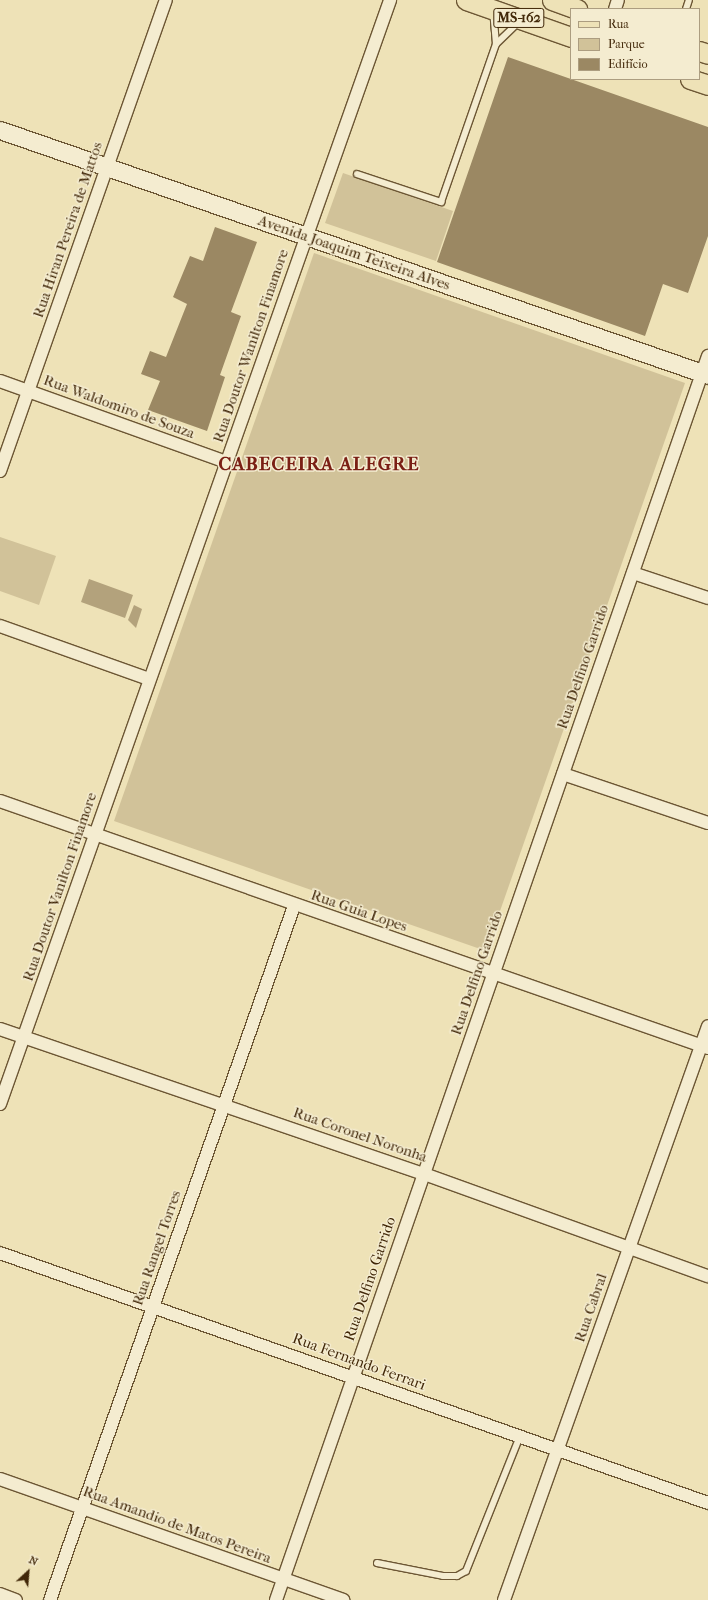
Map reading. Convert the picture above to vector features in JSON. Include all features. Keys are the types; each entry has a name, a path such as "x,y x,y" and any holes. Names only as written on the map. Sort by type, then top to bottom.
{"main road":[{"name":"MS-162","path":"466,0 570,37"},
{"name":"MS-162","path":"552,0 574,8"},
{"path":"693,80 708,85"}],"street":[{"name":"Rua Hiran Pereira de Mattos","path":"0,471 166,0"},
{"name":"Rua Doutor Wanilton Finamore","path":"149,679 390,0"},
{"name":"Avenida Joaquim Teixeira Alves","path":"0,130 705,374"},
{"name":"Rua Delfino Garrido","path":"276,1600 633,573 705,374 708,356"},
{"name":"Rua Waldomiro de Souza","path":"0,381 226,462"},
{"path":"633,573 708,598"},
{"path":"0,626 149,679"},
{"name":"Rua Doutor Vanilton Finamore","path":"0,1104 149,679"},
{"path":"563,774 708,823"},
{"name":"Rua Guia Lopes","path":"0,801 294,906 494,973 704,1047"},
{"name":"Rua Rangel Torres","path":"50,1600 294,906"},
{"name":"Rua Cabral","path":"504,1600 629,1248 704,1047 708,1026"},
{"name":"Rua Coronel Noronha","path":"0,1029 424,1174 708,1276"},
{"name":"Rua Fernando Ferrari","path":"0,1252 708,1503"},
{"name":"Rua Amandio de Matos Pereira","path":"0,1480 343,1600"},
{"path":"0,1594 16,1600"}],"lane":[{"path":"357,174 441,202 496,44 492,9"},
{"path":"496,44 522,19"},
{"path":"377,1563 443,1576 457,1576 466,1571 520,1436"}],"green space":[{"path":"343,173 453,211 436,261 325,223"},
{"path":"314,253 685,383 486,951 114,821"},
{"path":"0,537 56,556 39,605 0,591"}],"shaded area":[{"path":"89,579 133,595 125,618 81,602"},
{"path":"134,605 142,609 136,628 128,620"}],"building":[{"path":"508,57 570,79 570,80 708,127 708,236 688,293 663,284 645,336 437,262"},
{"path":"215,227 257,242 231,312 241,316 220,375 225,377 207,431 148,410 160,381 141,374 150,351 166,357 187,304 173,297 190,256 203,261"}],"district":[{"name":"CABECEIRA ALEGRE","path":"319,465"}]}
